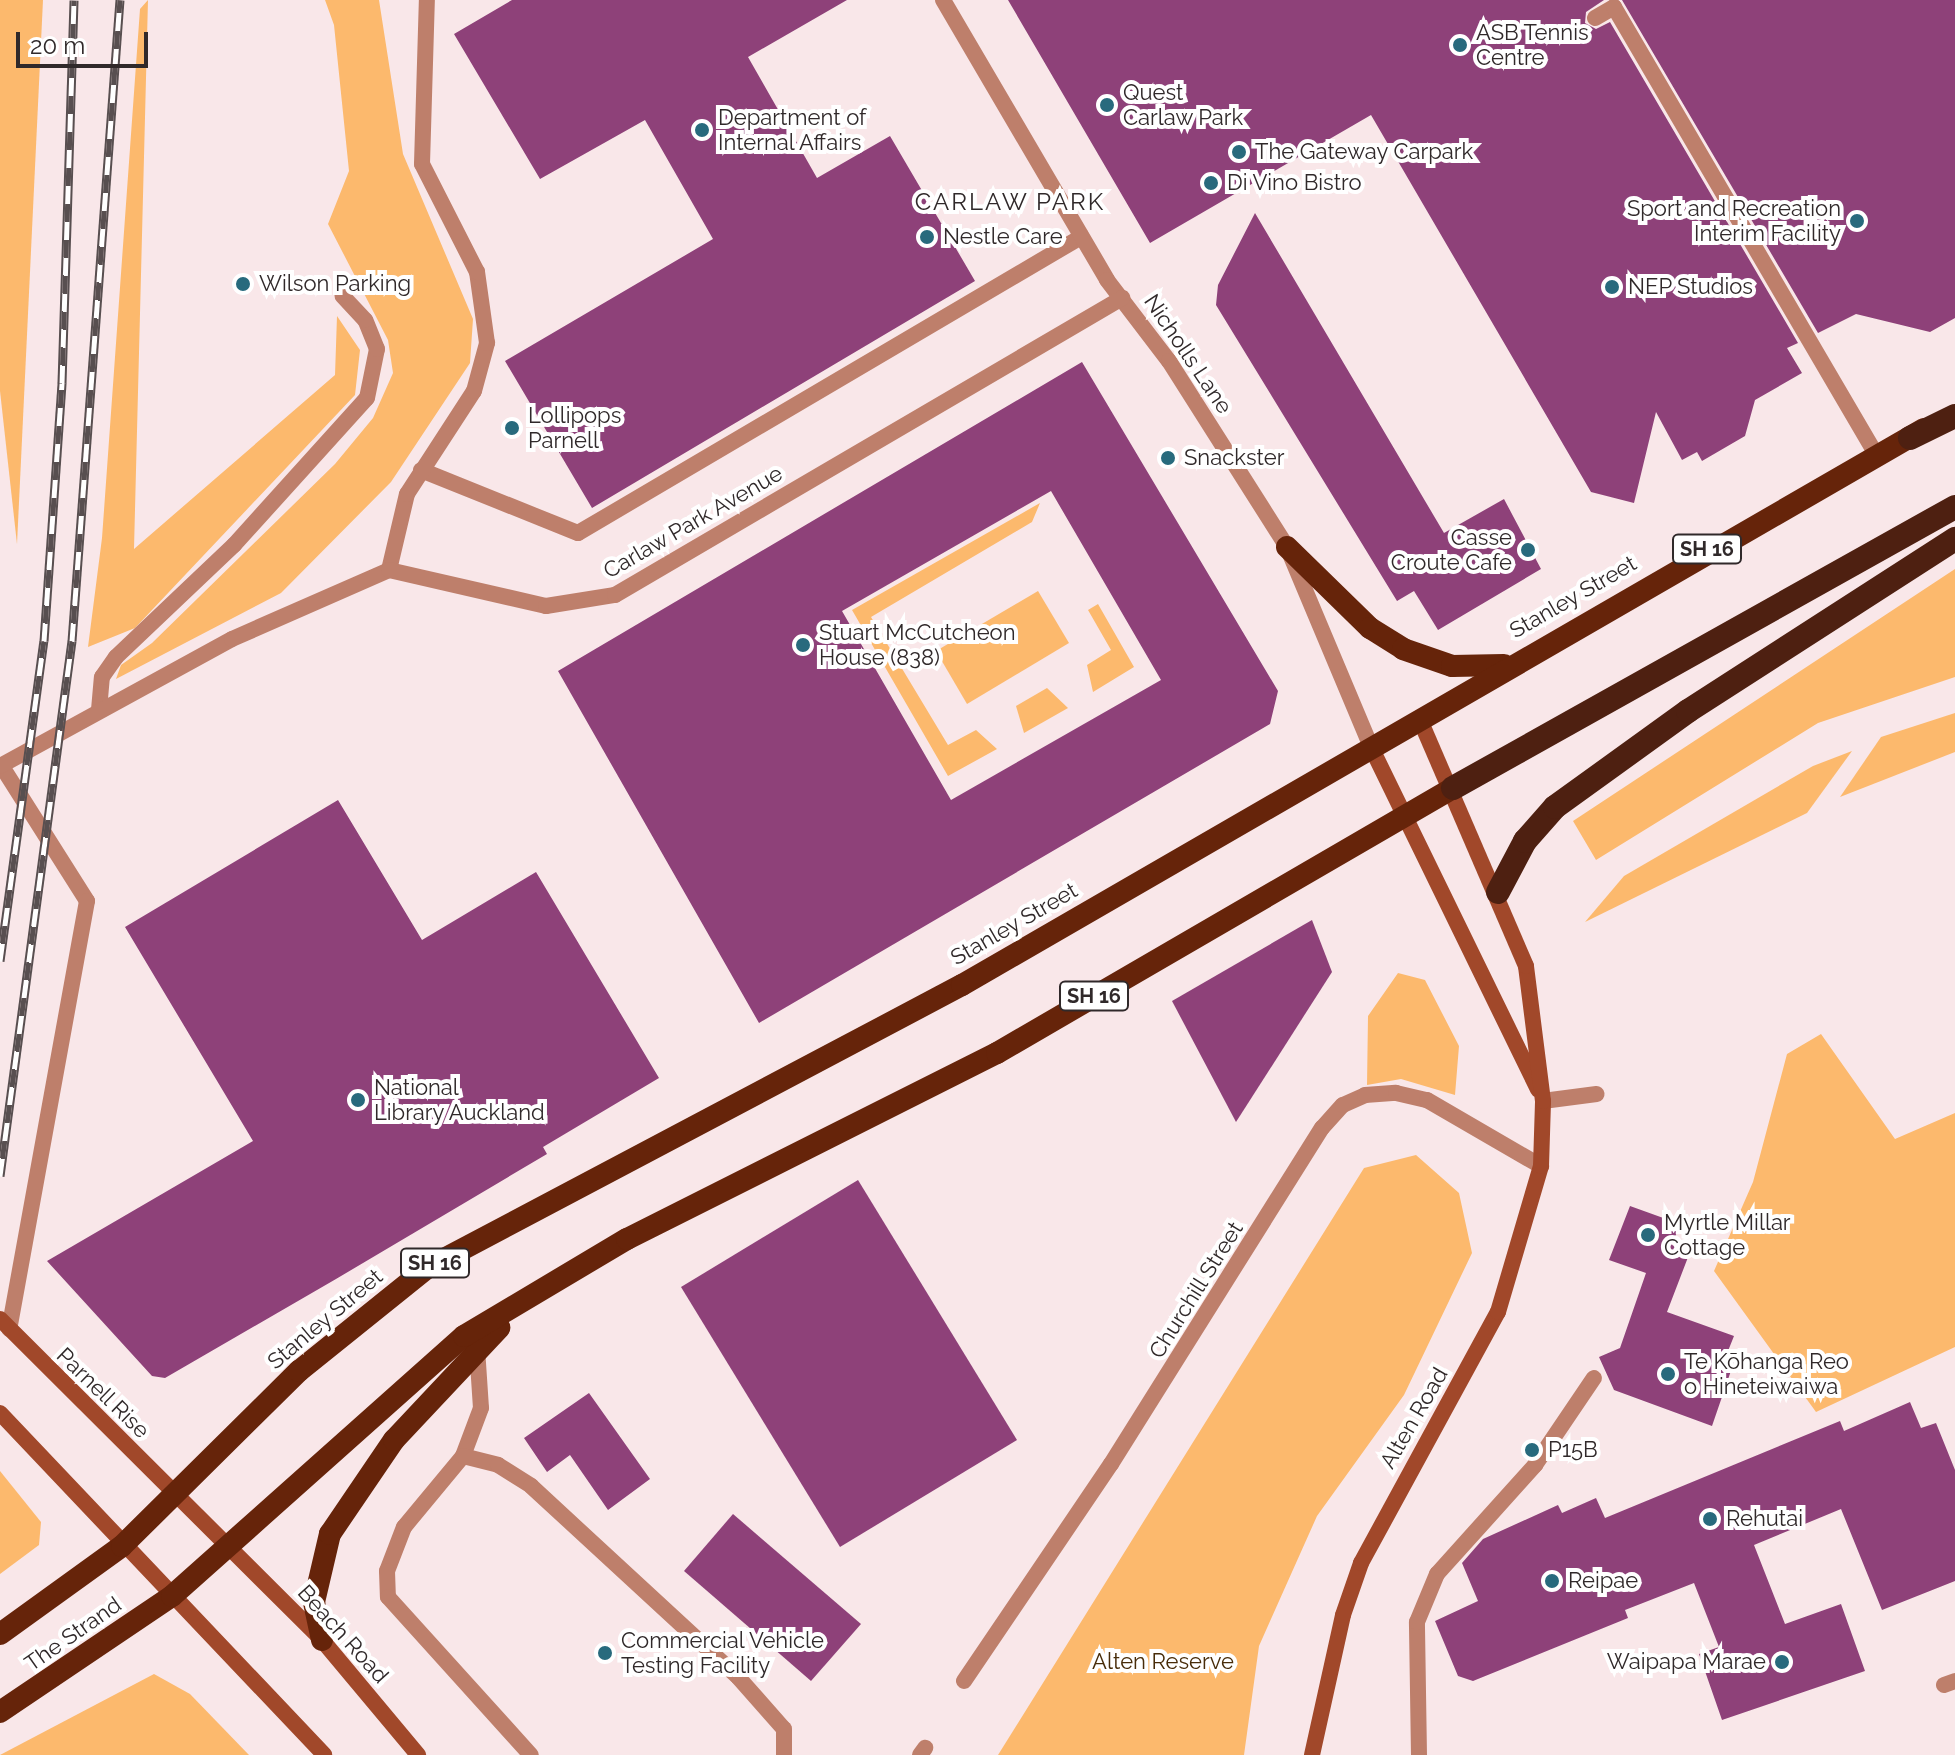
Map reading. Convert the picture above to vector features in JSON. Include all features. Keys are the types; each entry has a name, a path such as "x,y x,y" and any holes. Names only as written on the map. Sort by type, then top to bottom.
{"highway":[{"name":"Stanley Street","path":"177,1496 299,1371 427,1268 962,985 1507,665 1955,410"},
{"name":"SH 16","path":"1910,438 1955,416"},
{"name":"SH 16","path":"172,1596 231,1547 464,1336 562,1276 997,1053 1453,788 1955,507"},
{"path":"1498,892 1525,841 1555,807 1688,711 1955,539"},
{"path":"1287,547 1370,628 1403,649 1452,666 1507,665"},
{"path":"322,1640 314,1602 330,1534 359,1483 477,1346 562,1276"},
{"name":"SH 16","path":"122,1546 177,1496"},
{"name":"The Strand","path":"0,1634 122,1546"},
{"name":"The Strand","path":"0,1712 172,1596"}],"main road":[{"name":"Alten Road","path":"1312,1755 1361,1563 1498,1312 1541,1166 1543,1101 1526,966 1498,892 1419,718"},
{"name":"Alten Road","path":"1371,747 1543,1101"},
{"name":"Parnell Rise","path":"4,1324 231,1547"},
{"path":"0,1413 122,1546 324,1755"},
{"name":"Beach Road","path":"231,1547 322,1640 418,1755"}],"street":[{"path":"4,1324 87,901 1,766 232,639 389,570 407,494 474,391 485,359 487,322 477,272 422,164 427,0"},
{"name":"Nicholls Lane","path":"943,0 1081,237 1287,547 1371,747"},
{"path":"1595,18 1614,7 1877,456"},
{"path":"421,470 578,533 1081,237"},
{"path":"99,710 102,677 116,657 234,545 367,398 377,349 365,320 343,296"},
{"name":"Carlaw Park Avenue","path":"389,570 546,606 615,595 1122,298"},
{"name":"Churchill Street","path":"964,1681 1111,1464 1322,1128 1343,1105 1381,1094 1427,1100 1541,1166"},
{"path":"1543,1101 1597,1094"},
{"path":"477,1346 481,1408 463,1456 404,1527 387,1571 388,1597 531,1755"},
{"path":"1419,1755 1417,1622 1437,1574 1535,1465 1594,1378"},
{"path":"463,1456 498,1465 531,1486 738,1677 784,1729 784,1755"}],"green space":[{"path":"0,0 43,0 17,544 0,391"},
{"path":"148,0 134,549 335,375 337,316 360,350 355,395 135,628 88,647 102,538 140,9"},
{"path":"325,0 379,0 403,154 473,319 470,363 391,482 281,593 116,679 121,665 152,643 335,464 373,418 393,373 388,340 328,224 349,171 334,25"},
{"path":"1040,503 1032,522 871,617 948,745 976,730 997,749 948,776 852,610"},
{"path":"1955,569 1955,677 1818,723 1596,860 1573,821"},
{"path":"1038,591 1069,643 967,704 936,651"},
{"path":"1098,604 1134,667 1093,692 1087,665 1111,650 1088,610"},
{"path":"1047,688 1068,708 1024,733 1016,706"},
{"path":"1955,713 1955,752 1840,797 1881,737"},
{"path":"1852,751 1807,813 1585,922 1624,876 1813,766"},
{"path":"1398,973 1425,980 1459,1046 1455,1095 1401,1079 1367,1085 1368,1016"},
{"path":"1821,1034 1895,1139 1955,1113 1955,1347 1816,1412 1714,1271 1753,1182 1787,1054"},
{"name":"Alten Reserve","path":"1416,1155 1459,1193 1472,1253 1404,1395 1317,1516 1259,1646 1244,1755 998,1755 1364,1168"},
{"path":"0,1471 41,1522 39,1545 0,1574"},
{"path":"154,1674 190,1694 249,1755 0,1755"}],"building":[{"path":"512,0 847,0 748,57 817,178 890,136 975,281 592,508 505,361 713,239 645,120 540,179 454,34"},
{"path":"1008,0 1604,0 1586,12 1585,23 1596,29 1610,22 1798,343 1787,348 1802,373 1755,400 1745,436 1702,461 1697,452 1682,460 1656,412 1634,503 1591,492 1371,115 1150,243"},
{"name":"Sport and Recreation Interim Facility","path":"1622,0 1955,0 1955,318 1930,332 1856,314 1818,333"},
{"path":"1255,213 1444,533 1504,499 1541,569 1438,630 1414,591 1397,601 1216,305 1218,285"},
{"name":"Stuart McCutcheon House (838)","path":"1082,362 1278,691 1270,724 759,1023 558,671","holes":["1051,491 1161,680 951,800 842,611"]},
{"path":"338,800 422,940 536,872 659,1078 543,1147 547,1154 336,1279 165,1378 152,1376 47,1261 253,1141 125,927"},
{"path":"1312,920 1332,972 1236,1122 1172,1001"},
{"path":"858,1180 1017,1440 840,1547 681,1287"},
{"name":"Te Kōhanga Reo o Hineteiwaiwa","path":"1630,1206 1680,1224 1672,1245 1690,1252 1667,1312 1734,1336 1726,1356 1735,1359 1712,1426 1614,1390 1599,1357 1620,1348 1646,1273 1609,1260"},
{"path":"589,1393 650,1479 608,1510 570,1455 547,1472 524,1438"},
{"path":"1910,1402 1921,1428 1936,1423 1955,1470 1955,1581 1882,1610 1841,1509 1754,1545 1785,1624 1841,1604 1865,1671 1722,1720 1699,1654 1719,1647 1694,1583 1625,1610 1628,1618 1473,1681 1458,1676 1435,1621 1478,1601 1462,1563 1483,1539 1558,1505 1562,1513 1596,1498 1605,1518 1840,1421 1844,1431"},
{"path":"733,1514 861,1624 811,1681 684,1571"}],"railway":[{"path":"0,961 44,641 62,383 74,0"},
{"path":"0,1176 72,641 120,0"}],"place":[{"name":"ASB Tennis Centre","path":"1460,45"},
{"name":"Quest Carlaw Park","path":"1107,105"},
{"name":"Department of Internal Affairs","path":"702,130"},
{"name":"The Gateway Carpark","path":"1239,152"},
{"name":"Di Vino Bistro","path":"1211,183"},
{"name":"Sport and Recreation Interim Facility","path":"1857,221"},
{"name":"Nestle Care","path":"927,237"},
{"name":"Wilson Parking","path":"243,284"},
{"name":"NEP Studios","path":"1612,287"},
{"name":"Lollipops Parnell","path":"512,428"},
{"name":"Snackster","path":"1168,458"},
{"name":"Casse Croute Cafe","path":"1528,550"},
{"name":"Stuart McCutcheon House (838)","path":"803,645"},
{"name":"National Library Auckland","path":"358,1100"},
{"name":"Myrtle Millar Cottage","path":"1648,1235"},
{"name":"Te Kōhanga Reo o Hineteiwaiwa","path":"1668,1374"},
{"name":"P15B","path":"1532,1450"},
{"name":"Rehutai","path":"1710,1519"},
{"name":"Reipae","path":"1552,1581"},
{"name":"Commercial Vehicle Testing Facility","path":"605,1653"},
{"name":"Waipapa Marae","path":"1782,1662"}],"district":[{"name":"CARLAW PARK","path":"1010,202"}]}
